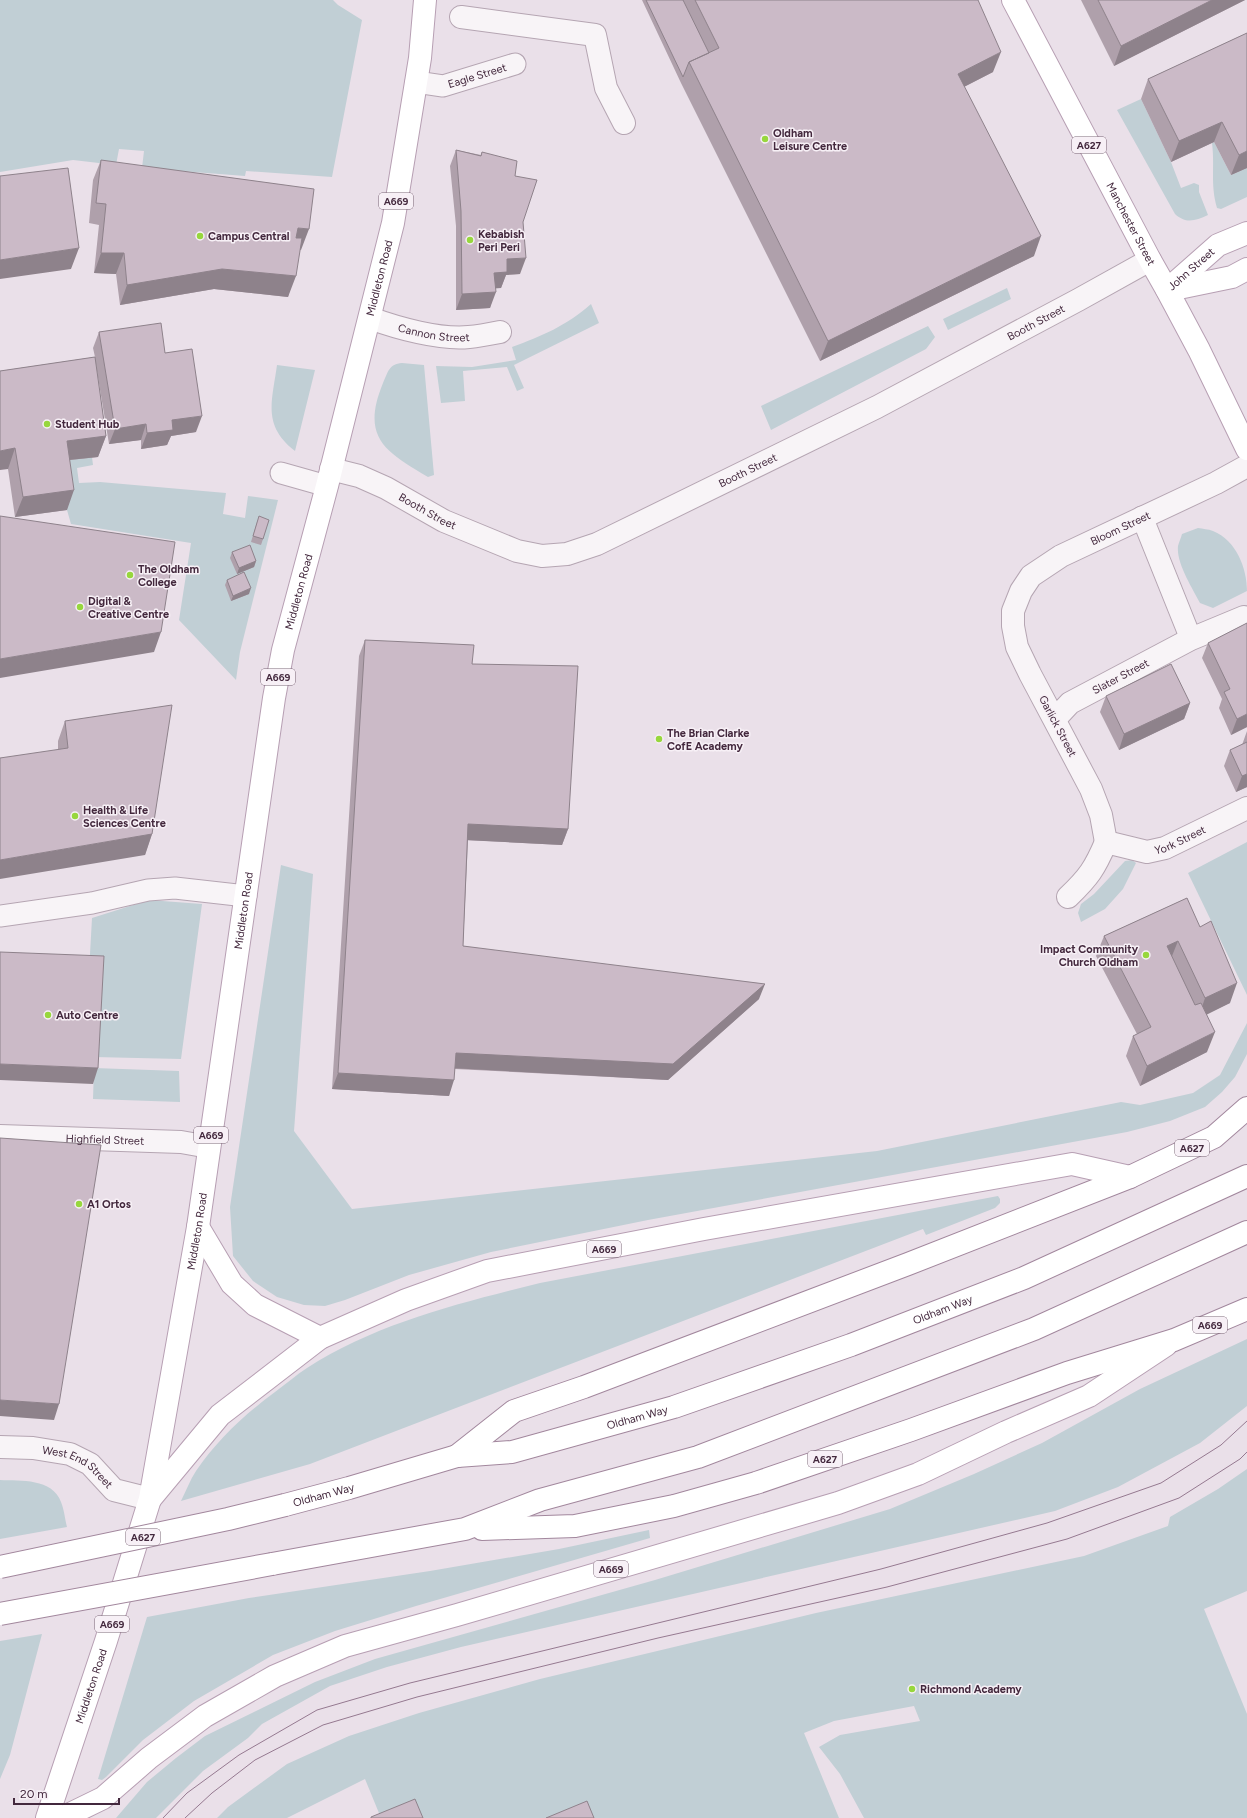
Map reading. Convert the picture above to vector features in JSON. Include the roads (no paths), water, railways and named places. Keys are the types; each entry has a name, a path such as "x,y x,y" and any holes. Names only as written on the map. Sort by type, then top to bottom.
{"main road":[{"name":"Middleton Road","path":"47,1818 106,1641 150,1499 198,1227 274,698 285,642 329,478 393,223 416,82 425,0"},
{"name":"Manchester Street","path":"1013,0 1167,290 1247,449"},
{"name":"John Street","path":"1167,290 1218,246 1247,234"},
{"name":"John Street","path":"1167,290 1232,277 1247,269"},
{"name":"A627","path":"457,1456 514,1411 584,1387 856,1284 1130,1177 1214,1137 1247,1108"},
{"name":"A669","path":"150,1499 220,1415 320,1338 406,1300 488,1271 696,1231 1072,1164 1130,1177"},
{"name":"Oldham Way","path":"0,1568 228,1519 349,1488 457,1456 512,1452 674,1407 851,1345 1017,1281 1136,1228 1247,1176"},
{"path":"198,1227 232,1284 255,1305 320,1338"},
{"name":"A627","path":"465,1529 540,1500 698,1456 1034,1329 1247,1232"},
{"name":"A669","path":"62,1818 103,1798 149,1758 205,1716 275,1676 345,1646 457,1615 838,1503 918,1474 1006,1432 1089,1396 1174,1340 1247,1310"},
{"name":"A627","path":"0,1614 465,1529 575,1526 674,1506 756,1482 911,1430 1067,1373 1174,1340"}],"street":[{"path":"461,17 595,35 606,88 624,124"},
{"name":"Booth Street","path":"329,478 359,476 386,488 444,521 517,551 542,556 567,554 598,544 876,407 1078,300 1150,260"},
{"name":"Cannon Street","path":"370,318 390,325 430,335 468,338 500,332"},
{"name":"Bloom Street","path":"1013,611 1021,591 1031,576 1061,556 1216,483 1247,466"},
{"name":"Garlick Street","path":"1013,611 1013,626 1017,647 1091,789 1101,815 1106,842"},
{"name":"Slater Street","path":"1055,719 1070,703 1191,639 1244,617"},
{"name":"York Street","path":"1106,842 1147,852 1165,848 1247,808"},
{"path":"1068,897 1087,879 1098,862 1106,842"},
{"name":"Highfield Street","path":"0,1136 181,1142 209,1147"},
{"name":"West End Street","path":"0,1447 33,1448 70,1454 90,1464 114,1490 150,1499"}],"lane":[{"name":"Eagle Street","path":"416,82 443,86 514,64"},
{"path":"281,473 329,478"},
{"path":"1142,517 1191,639"},
{"path":"0,916 92,903 148,890 175,888 246,896"}],"tram line":[{"path":"163,1818 187,1793 239,1755 317,1710 410,1683 881,1569 1047,1523 1161,1483 1221,1445 1247,1421"},
{"path":"185,1818 212,1793 255,1760 323,1725 417,1697 658,1638 887,1587 1067,1539 1179,1498 1240,1459 1247,1452"}],"place":[{"name":"Oldham Leisure Centre","path":"765,139"},
{"name":"Campus Central","path":"200,236"},
{"name":"Kebabish Peri Peri","path":"470,240"},
{"name":"Student Hub","path":"47,424"},
{"name":"The Oldham College","path":"130,575"},
{"name":"Digital & Creative Centre","path":"80,607"},
{"name":"The Brian Clarke CofE Academy","path":"659,739"},
{"name":"Health & Life Sciences Centre","path":"75,816"},
{"name":"Impact Community Church Oldham","path":"1146,955"},
{"name":"Auto Centre","path":"48,1015"},
{"name":"A1 Ortos","path":"79,1204"},
{"name":"Richmond Academy","path":"912,1689"}]}
